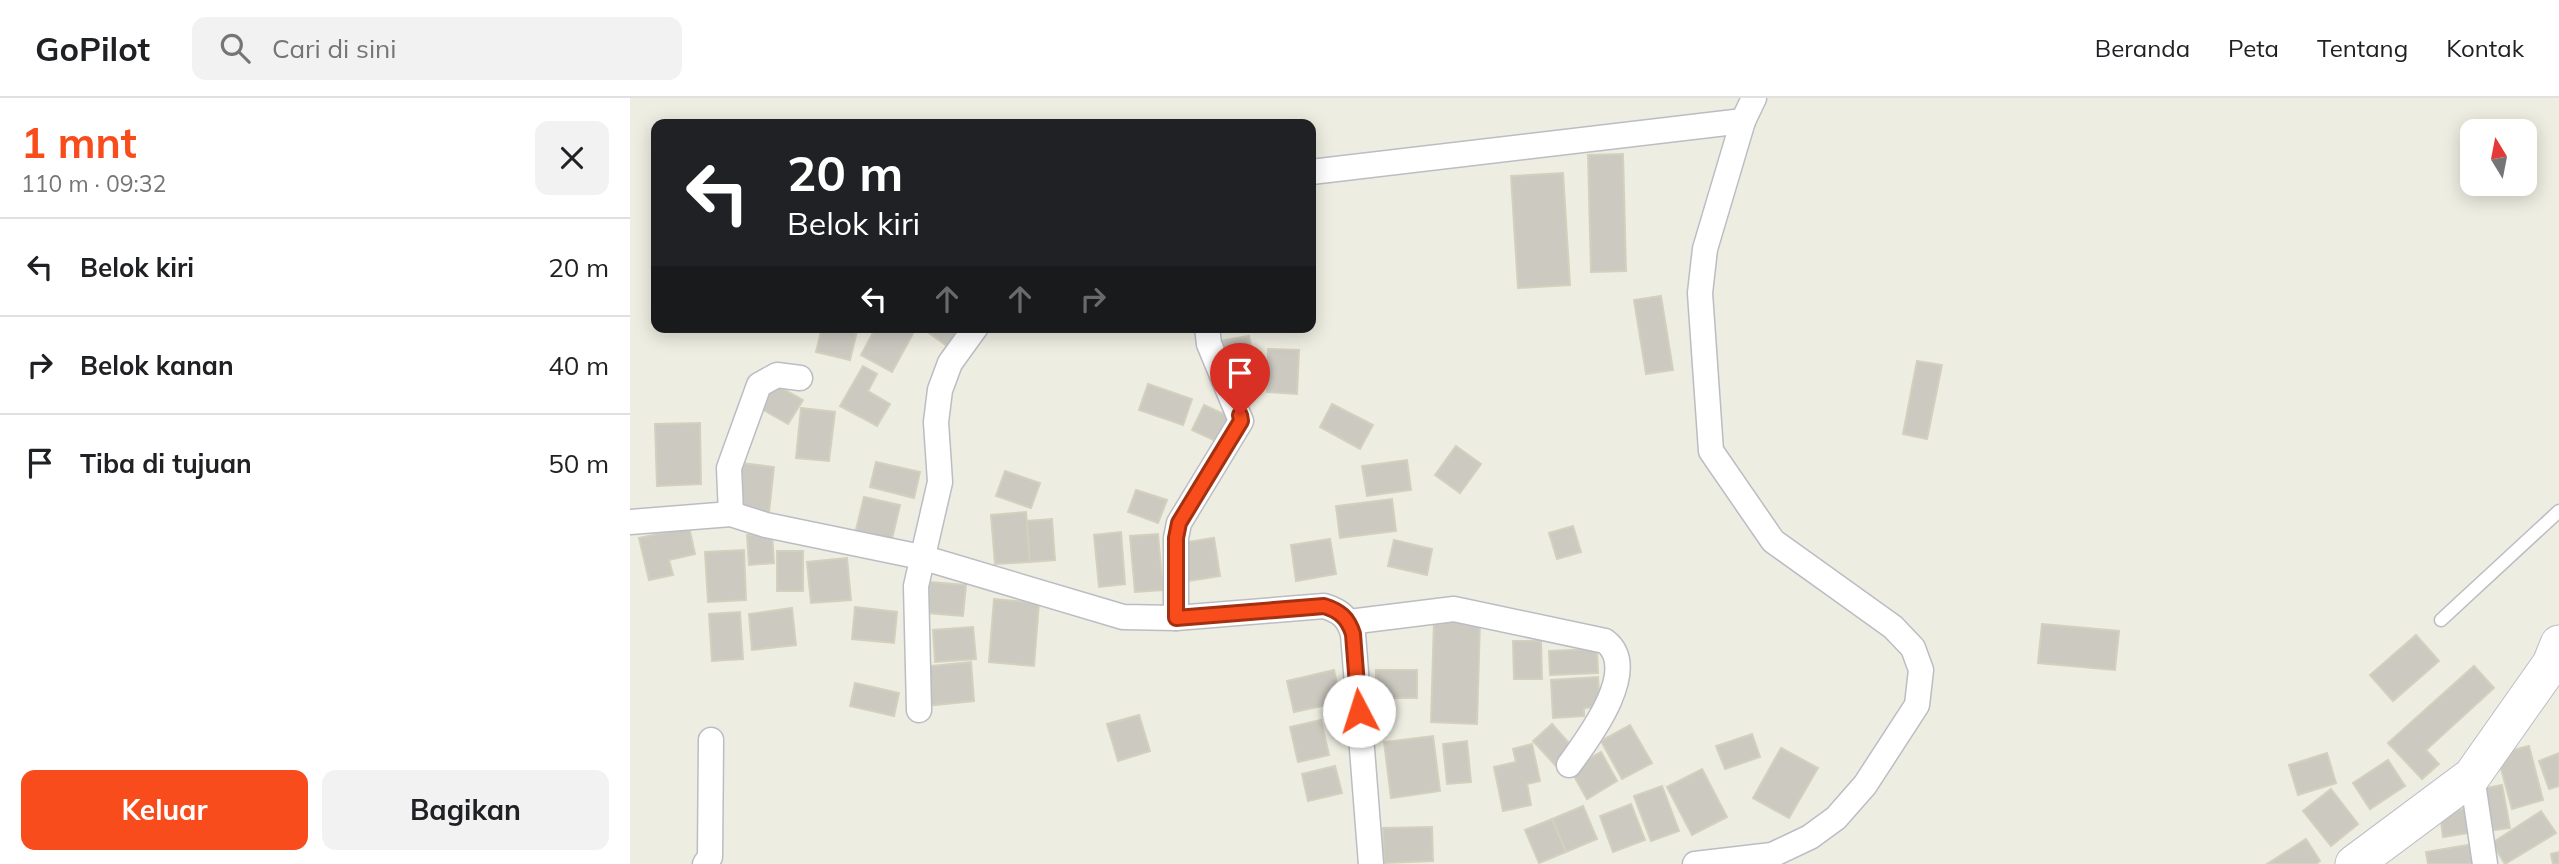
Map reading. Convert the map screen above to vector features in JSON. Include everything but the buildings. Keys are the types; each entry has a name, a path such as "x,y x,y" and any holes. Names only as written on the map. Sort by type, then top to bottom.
{"street":[{"path":"1695,864 1772,855 1810,837 1836,818 1865,785 1917,705 1921,670 1913,649 1893,627 1773,541 1711,450 1700,293 1705,250 1743,121 1754,98"},
{"path":"1316,171 1743,121"},
{"path":"919,710 915,606 921,556 940,482 936,422 940,390 950,363 972,333"},
{"path":"1176,618 1176,538 1179,523 1241,421 1209,345 1208,333"},
{"path":"731,514 729,468 759,385 777,375 800,378"},
{"path":"630,522 731,514 766,525 921,556 1112,615 1176,618 1324,606 1338,610 1349,622 1353,634 1371,864"},
{"path":"1349,622 1454,609 1605,641 1611,645 1616,660 1611,702 1569,765"},
{"path":"2354,864 2472,776 2551,664 2559,644"},
{"path":"711,740 711,862"},
{"path":"2472,776 2485,864"}],"lane":[{"path":"2441,620 2559,511"}],"route":[{"path":"1240,415 1241,421 1179,523 1176,538 1176,618 1324,606 1338,610 1349,622 1353,634 1359,711"}]}
